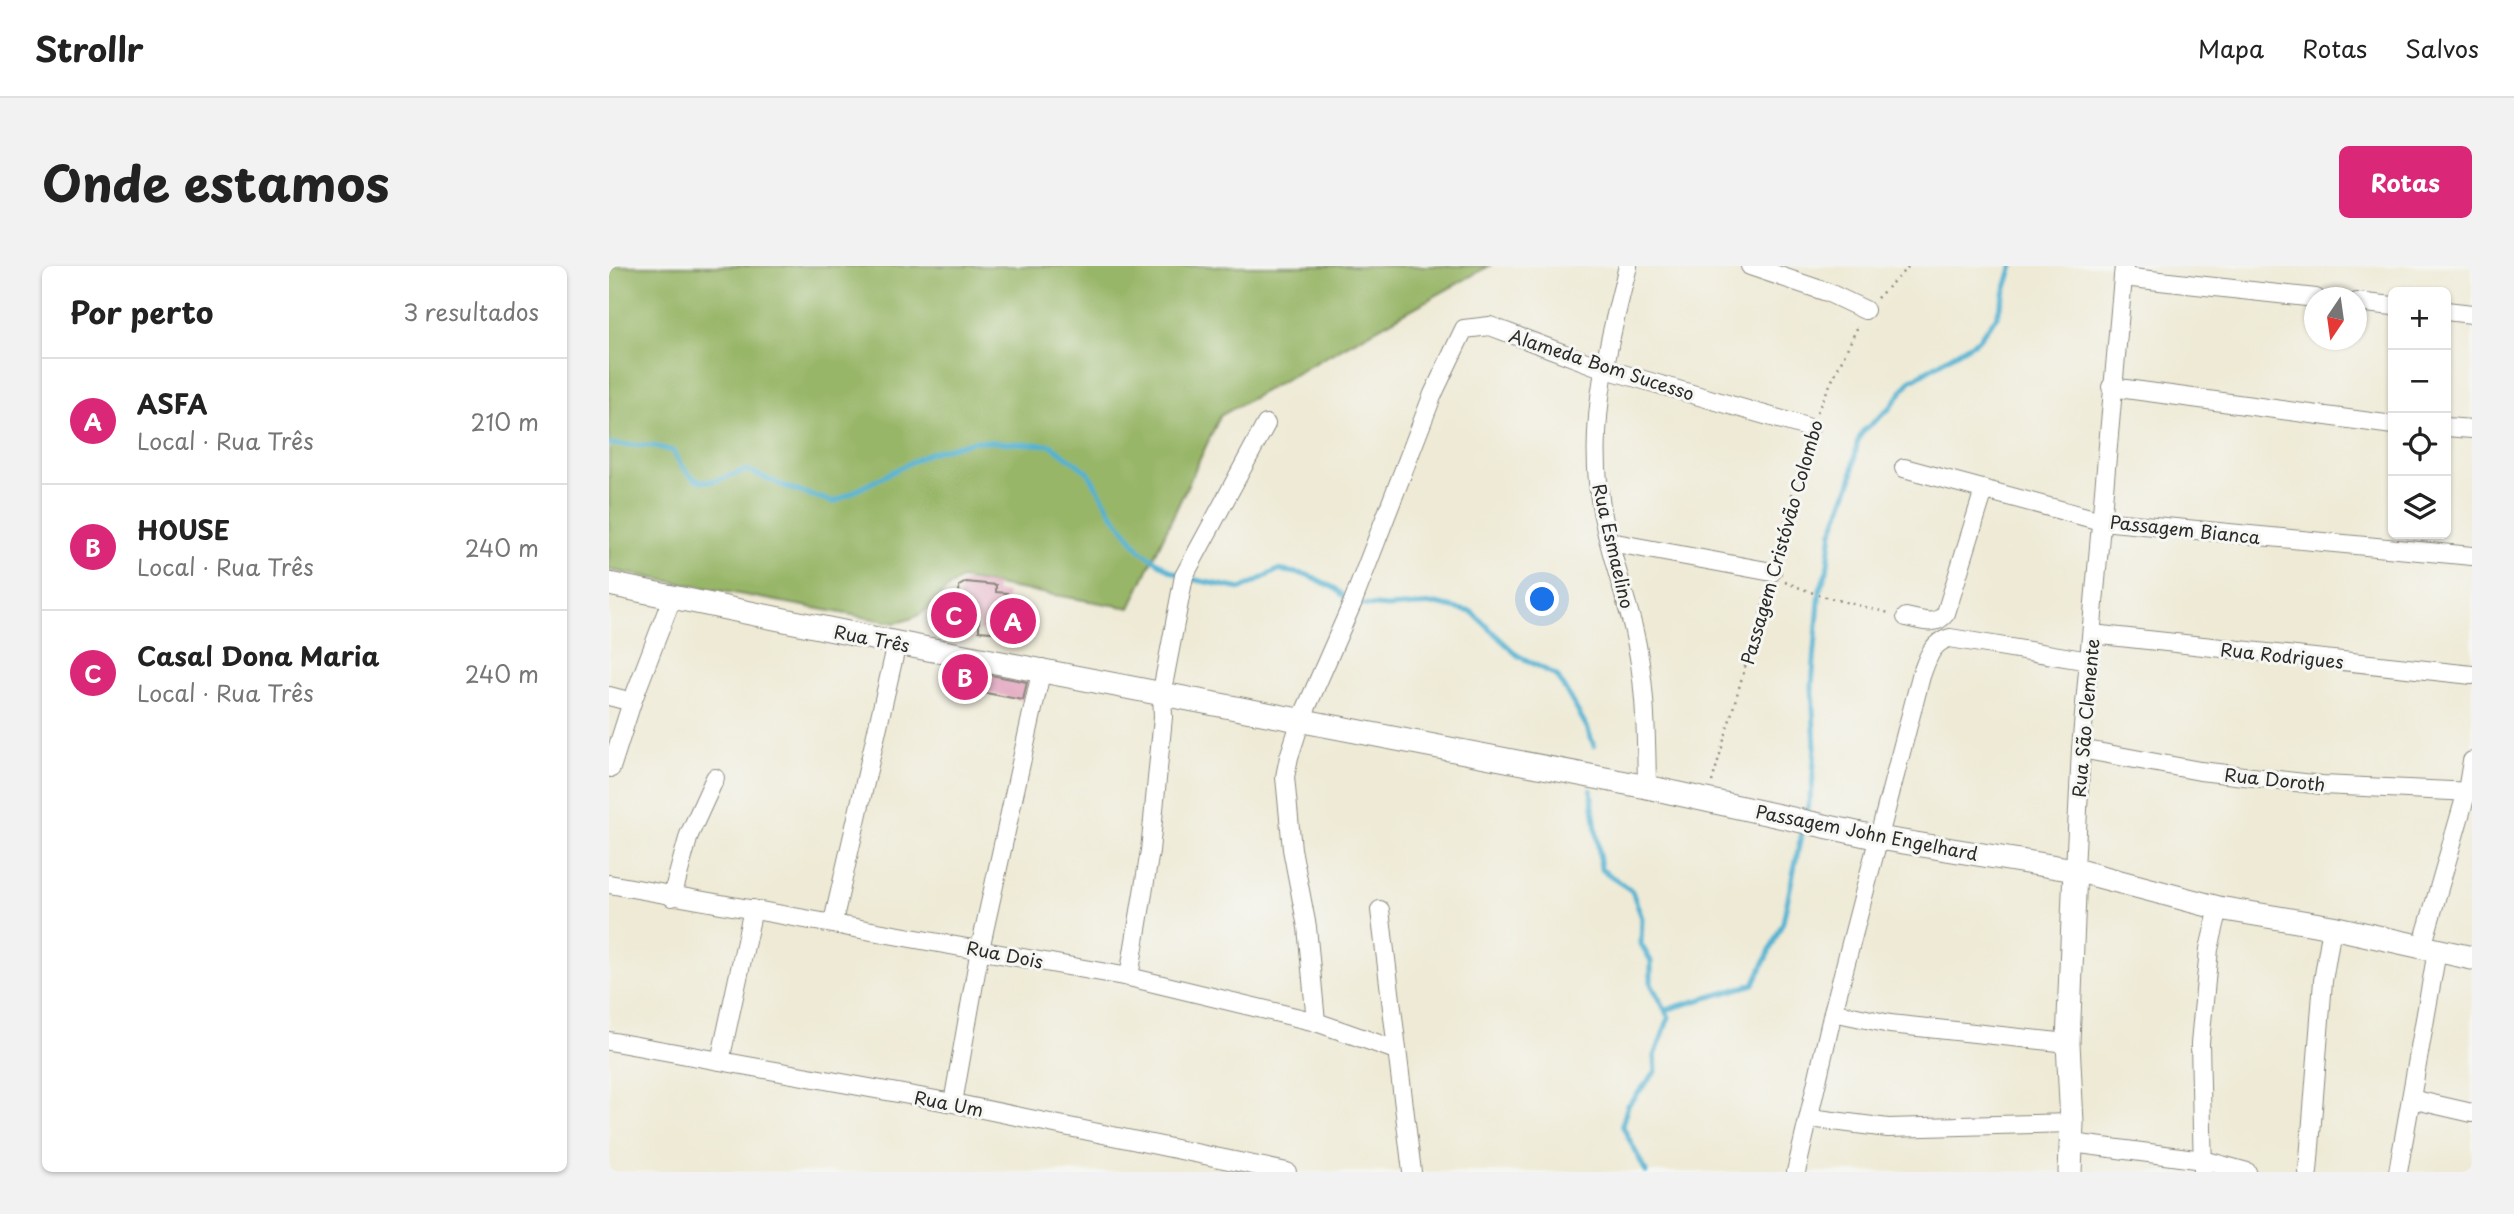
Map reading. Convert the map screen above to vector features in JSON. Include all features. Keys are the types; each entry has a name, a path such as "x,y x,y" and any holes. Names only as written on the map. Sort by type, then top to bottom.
{"main road":[{"name":"Rua Três","path":"609,584 897,643 1042,668 1301,719"},
{"name":"Passagem John Engelhard","path":"1301,719 1647,786 1879,838 2075,870 2219,908 2332,927 2472,958"},
{"name":"Rua São Clemente","path":"2070,1172 2072,1133 2068,1043 2075,870"}],"street":[{"name":"Rua Esmaelino","path":"1628,266 1602,368 1597,478 1610,542 1634,631 1646,704 1647,786"},
{"path":"1750,266 1827,292 1865,310"},
{"path":"2123,272 2304,296"},
{"name":"Rua São Clemente","path":"2075,870 2081,749 2123,272"},
{"path":"2367,303 2388,305"},
{"path":"2451,312 2472,314"},
{"name":"Alameda Bom Sucesso","path":"1301,719 1352,604 1433,394 1457,338 1464,329 1490,326 1602,368 1809,428"},
{"path":"2111,387 2388,424"},
{"path":"1129,977 1150,851 1163,717 1163,691 1184,576 1266,424"},
{"path":"2451,428 2472,429"},
{"name":"Passagem Bianca","path":"1904,468 2101,521 2472,556"},
{"path":"1906,617 1932,622 1946,613 1984,491"},
{"path":"1610,542 1771,574"},
{"path":"611,768 632,702 672,598"},
{"name":"Rua Rodrigues","path":"2092,634 2472,675"},
{"path":"1796,1172 1833,1012 1920,677 1930,651 1941,640 1970,640 2089,661"},
{"path":"833,922 897,643"},
{"path":"953,1103 980,949 1042,668"},
{"path":"609,696 632,702"},
{"path":"1301,719 1285,777 1292,849 1307,927 1316,1022"},
{"name":"Rua Doroth","path":"2081,749 2200,771 2322,785 2469,792"},
{"path":"2399,1172 2430,949 2469,792 2472,761"},
{"path":"672,897 689,835 715,778"},
{"name":"Rua Dois","path":"609,884 1129,977 1316,1022 1395,1050"},
{"path":"2203,1166 2200,1043 2209,949 2219,908"},
{"path":"720,1061 753,909"},
{"path":"1380,910 1412,1172"},
{"path":"2308,1172 2323,981 2332,927"},
{"path":"1833,1012 1889,1024 2068,1043"},
{"name":"Rua Um","path":"609,1041 953,1103 1287,1172"},
{"path":"2411,1099 2472,1113"},
{"path":"1810,1118 1888,1128 2072,1133 2203,1166 2247,1172"}],"path":[{"name":"Passagem Cristóvão Colombo","path":"1708,799 1809,428 1865,310 1909,266"},
{"path":"1771,574 1821,596 1906,617"}],"green space":[{"path":"609,266 1489,266 1220,416 1130,608 961,579 919,615 895,623 609,570"}],"building":[{"path":"966,582 996,585 996,592 1007,593 1006,606 1020,605 1017,634 979,631 979,619 948,622 949,609 960,609 959,586"},
{"path":"959,669 1027,682 1023,700 970,690 969,696 953,693"}],"waterway":[{"path":"1805,817 1812,789 1815,747 1812,686 1820,589 1827,571 1832,532 1851,482 1857,443 1862,432 1889,409 1910,381 1978,340 1997,316 2013,266"},
{"path":"609,444 654,446 673,451 681,465 697,480 713,481 747,470 791,489 834,502 929,453 975,441 1051,445 1088,472 1112,513 1140,550 1171,571 1191,579 1241,589 1278,570 1308,575 1336,589 1352,604 1387,607 1436,604 1472,612 1517,655 1557,676 1587,727 1594,746"},
{"path":"1591,790 1601,869 1632,891 1642,918 1641,944 1651,961 1651,984 1669,1017 1655,1056 1656,1071 1628,1105 1622,1125 1646,1172"},
{"path":"1665,1010 1754,984 1783,922 1803,827"}],"place":[{"name":"Casal Dona Maria","path":"954,615"},
{"name":"ASFA","path":"1013,621"},
{"name":"HOUSE","path":"965,677"}]}
